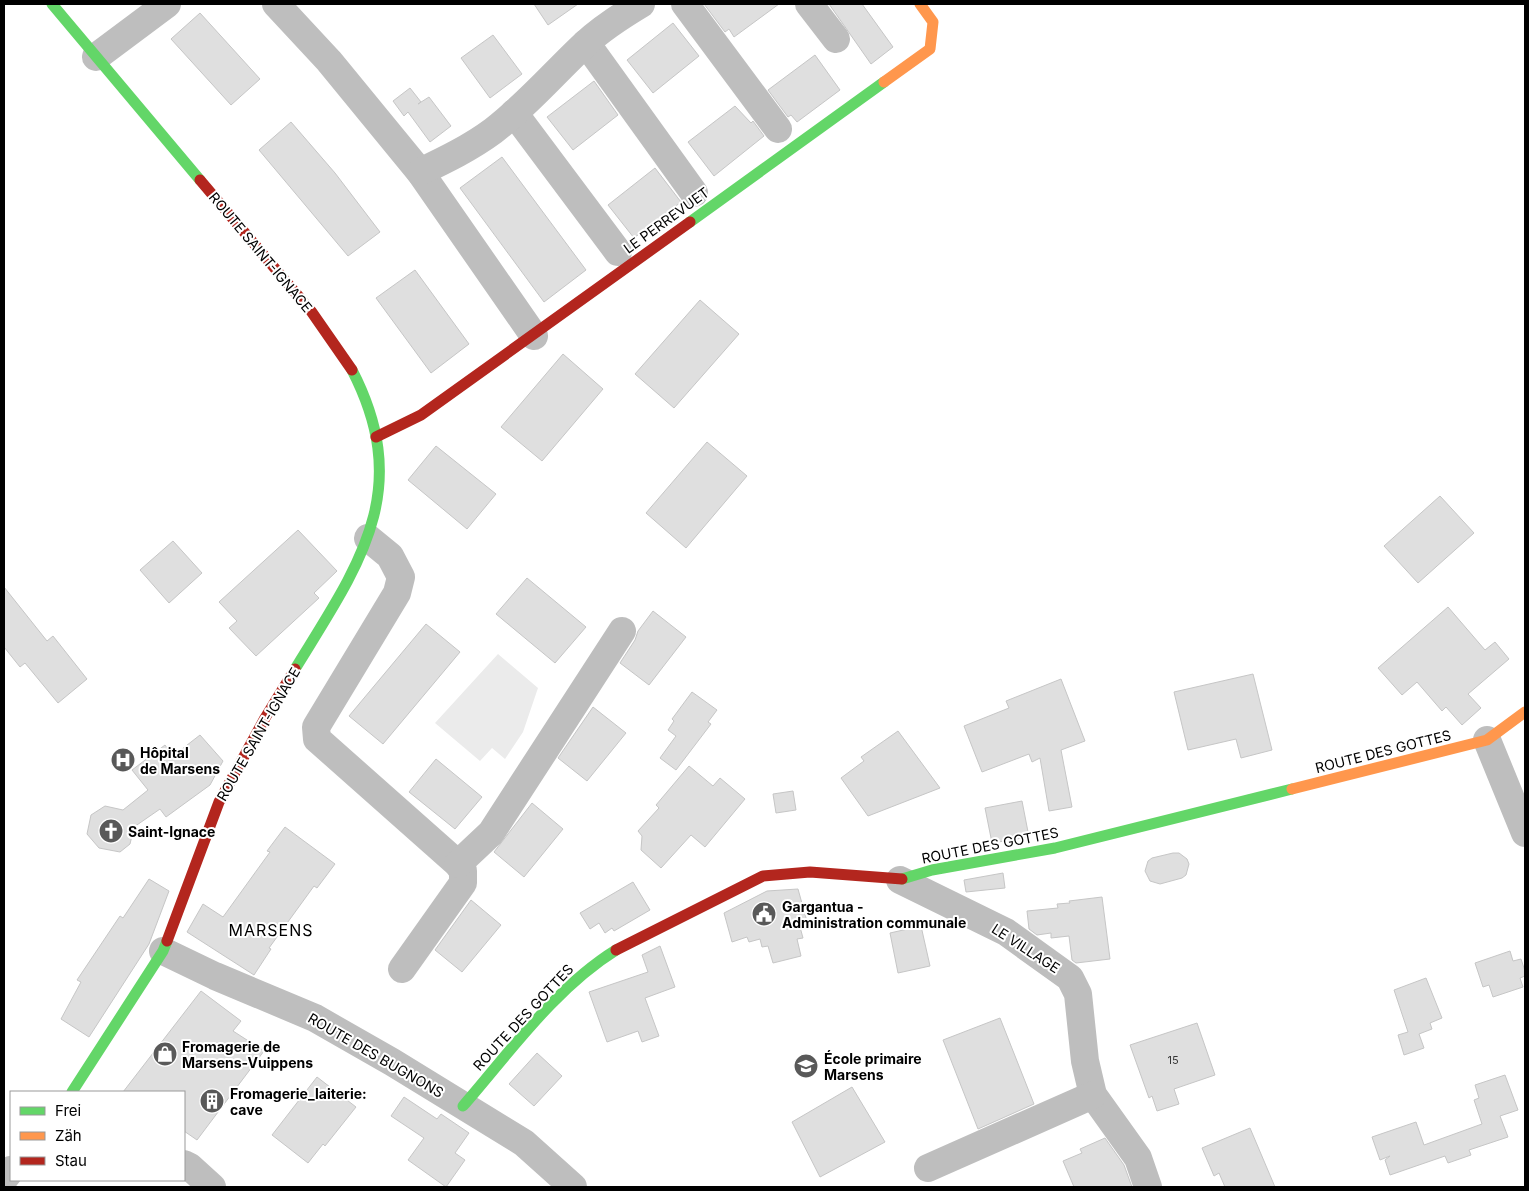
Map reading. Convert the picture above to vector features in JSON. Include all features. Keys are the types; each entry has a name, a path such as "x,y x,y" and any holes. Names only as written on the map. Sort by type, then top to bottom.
{"street":[{"name":"ROUTE SAINT-IGNACE","path":"52,4 311,310 349,364 367,399 376,436 378,504 368,538 351,578 265,718 219,802 163,951 73,1091"},
{"path":"96,57 167,4"},
{"path":"276,4 329,61 420,172 534,336"},
{"path":"420,172 462,152 514,113 586,43 614,20 641,4"},
{"path":"685,4 778,129"},
{"path":"810,4 836,39"},
{"name":"LE PERREVUET","path":"376,436 422,415 534,336 930,48 933,22 920,4"},
{"path":"586,43 694,192"},
{"path":"514,113 618,252"},
{"path":"368,538 390,556 401,577 397,593 316,727 317,739 458,864 463,871 463,883 402,969"},
{"path":"458,864 491,833 622,631"},
{"name":"ROUTE DES GOTTES","path":"462,1106 554,1002 581,975 615,951 763,876 810,872 900,880 932,870 1056,848 1487,740 1525,712"},
{"path":"1487,740 1525,833"},
{"name":"LE VILLAGE","path":"900,880 1006,932 1070,978 1078,994 1085,1061 1093,1095 1138,1158 1148,1187"},
{"name":"ROUTE DES BUGNONS","path":"163,951 215,976 315,1018 524,1143 573,1187"},
{"path":"928,1168 1093,1095"},
{"path":"185,1164 212,1187"}],"shaded area":[{"path":"498,654 538,688 523,732 505,759 492,748 480,761 435,723"}],"building":[{"path":"534,4 578,4 548,25"},
{"path":"704,4 779,4 734,37 729,29 725,32"},
{"path":"829,4 862,4 893,47 871,64"},
{"path":"200,13 260,79 231,105 171,39"},
{"path":"673,23 699,56 653,93 627,60"},
{"path":"493,35 522,74 490,98 461,58"},
{"path":"815,55 840,90 797,122 791,115 788,117 768,90"},
{"path":"594,81 618,115 573,150 547,117"},
{"path":"410,88 421,102 418,104 429,97 451,126 430,142 408,112 404,116 393,101"},
{"path":"735,106 751,123 753,121 764,136 714,176 688,142"},
{"path":"291,122 335,173 380,232 348,256 259,150"},
{"path":"502,157 586,270 544,302 460,188"},
{"path":"655,168 681,202 634,238 608,205"},
{"path":"415,270 469,344 431,373 376,298"},
{"path":"700,300 739,334 674,408 635,374"},
{"path":"563,354 603,389 542,461 501,427"},
{"path":"707,442 747,476 686,548 646,513"},
{"path":"436,446 496,494 467,529 408,480"},
{"path":"1440,496 1474,533 1418,583 1384,546"},
{"path":"298,530 337,571 314,593 319,598 256,656 229,628 237,621 219,602"},
{"path":"173,541 202,573 169,603 140,570"},
{"path":"527,578 586,627 555,663 496,614"},
{"path":"4,587 47,641 53,636 87,679 58,703 25,663 20,667 4,647"},
{"path":"1448,607 1485,650 1495,642 1509,659 1468,694 1481,708 1462,725 1446,707 1442,711 1417,682 1402,695 1378,668"},
{"path":"653,611 686,637 649,685 620,663 635,640 638,631"},
{"path":"426,624 460,652 383,744 349,716"},
{"path":"1253,674 1272,750 1241,758 1236,739 1188,750 1174,692"},
{"path":"1061,679 1085,741 1061,750 1072,807 1049,811 1040,758 1032,762 1029,754 982,772 964,726 1009,708 1006,701"},
{"path":"692,692 717,710 708,722 711,724 676,770 660,758 676,736 668,730 674,721 672,719"},
{"path":"593,707 626,733 587,781 558,758"},
{"path":"898,731 940,788 868,816 841,778 864,761 861,757"},
{"path":"200,735 223,761 210,785 166,817 160,809 134,827 130,844 120,852 99,848 87,834 91,815 105,806 123,810 148,790 132,770 165,745 173,756"},
{"path":"436,759 482,797 455,829 409,792"},
{"path":"689,766 713,786 720,778 745,799 705,847 691,835 661,868 641,850 642,836 638,831 659,808 656,805"},
{"path":"793,791 796,810 776,813 773,794"},
{"path":"1022,801 1029,837 992,843 985,808"},
{"path":"532,803 563,829 524,877 494,852"},
{"path":"285,827 335,864 317,888 314,886 269,948 271,949 254,975 187,932 203,904 223,917 270,852 267,851"},
{"path":"1179,853 1187,859 1189,864 1186,875 1182,878 1160,884 1150,881 1145,871 1148,861 1152,858"},
{"path":"1003,873 1005,888 966,892 964,880"},
{"path":"149,879 169,891 149,944 89,1037 61,1019 81,982 77,980 120,916 123,918"},
{"path":"633,882 650,910 614,931 612,928 605,933 599,923 590,929 580,913"},
{"name":"Gargantua - Administration communale","path":"798,889 808,925 800,927 803,938 797,939 801,956 773,963 768,946 762,947 760,939 749,942 747,937 732,942 724,913 767,891"},
{"path":"1102,897 1110,959 1076,963 1072,960 1069,936 1051,938 1051,933 1037,935 1029,929 1027,911 1058,908 1057,904 1070,903 1069,901"},
{"path":"471,900 501,925 462,972 435,950"},
{"path":"921,926 930,966 898,973 890,933"},
{"path":"660,946 675,987 645,998 659,1036 642,1042 638,1031 607,1042 589,992 648,972 642,955"},
{"path":"1510,951 1513,961 1521,959 1525,971 1525,976 1520,978 1523,987 1493,997 1489,985 1483,987 1475,963"},
{"path":"1426,978 1442,1018 1430,1023 1432,1029 1419,1034 1424,1048 1404,1055 1398,1035 1408,1032 1394,990"},
{"path":"201,991 241,1021 233,1031 264,1051 197,1140 185,1132 185,1091 124,1091"},
{"path":"1000,1018 1034,1104 978,1129 943,1040"},
{"path":"1197,1023 1215,1075 1174,1089 1179,1104 1157,1111 1152,1096 1149,1098 1130,1045"},
{"path":"537,1053 562,1076 534,1106 509,1084"},
{"path":"1505,1075 1518,1110 1500,1116 1508,1137 1469,1150 1471,1155 1448,1163 1445,1156 1390,1175 1385,1160 1390,1156 1380,1160 1372,1137 1416,1122 1424,1145 1482,1124 1474,1100 1479,1098 1475,1085"},
{"path":"317,1077 356,1107 325,1146 323,1144 308,1163 272,1135"},
{"path":"852,1087 885,1142 820,1177 792,1122"},
{"path":"404,1097 437,1119 441,1114 469,1133 455,1153 465,1160 446,1187 408,1160 424,1138 391,1116"},
{"path":"1250,1128 1275,1187 1225,1187 1219,1173 1214,1176 1202,1148"},
{"path":"1105,1138 1124,1165 1132,1187 1074,1187 1063,1161 1082,1153 1080,1149"}],"traffic: fast":[{"path":"52,4 200,180"},
{"path":"690,222 884,82"},
{"path":"295,669 339,596 357,561 371,527 378,491 379,454 370,414 352,370"},
{"path":"902,879 932,870 1055,848 1292,789"},
{"path":"73,1091 163,951 167,941"},
{"path":"463,1106 553,1002 594,965 616,950"}],"traffic: slow":[{"path":"884,82 930,49 933,22 920,4"},
{"path":"1292,789 1487,740 1525,712"}],"traffic: jam":[{"path":"200,180 311,311 352,370"},
{"path":"376,437 421,415 690,222"},
{"path":"167,941 219,802 265,718 295,669"},
{"path":"616,950 763,876 810,872 902,879"}],"place":[{"name":"Hôpital de Marsens","path":"123,760"},
{"name":"Saint-Ignace","path":"111,831"},
{"name":"Gargantua - Administration communale","path":"764,914"},
{"name":"Fromagerie de Marsens-Vuippens","path":"165,1054"},
{"name":"École primaire Marsens","path":"806,1066"},
{"name":"Fromagerie_laiterie: cave","path":"212,1101"}],"district":[{"name":"MARSENS","path":"271,930"}]}
